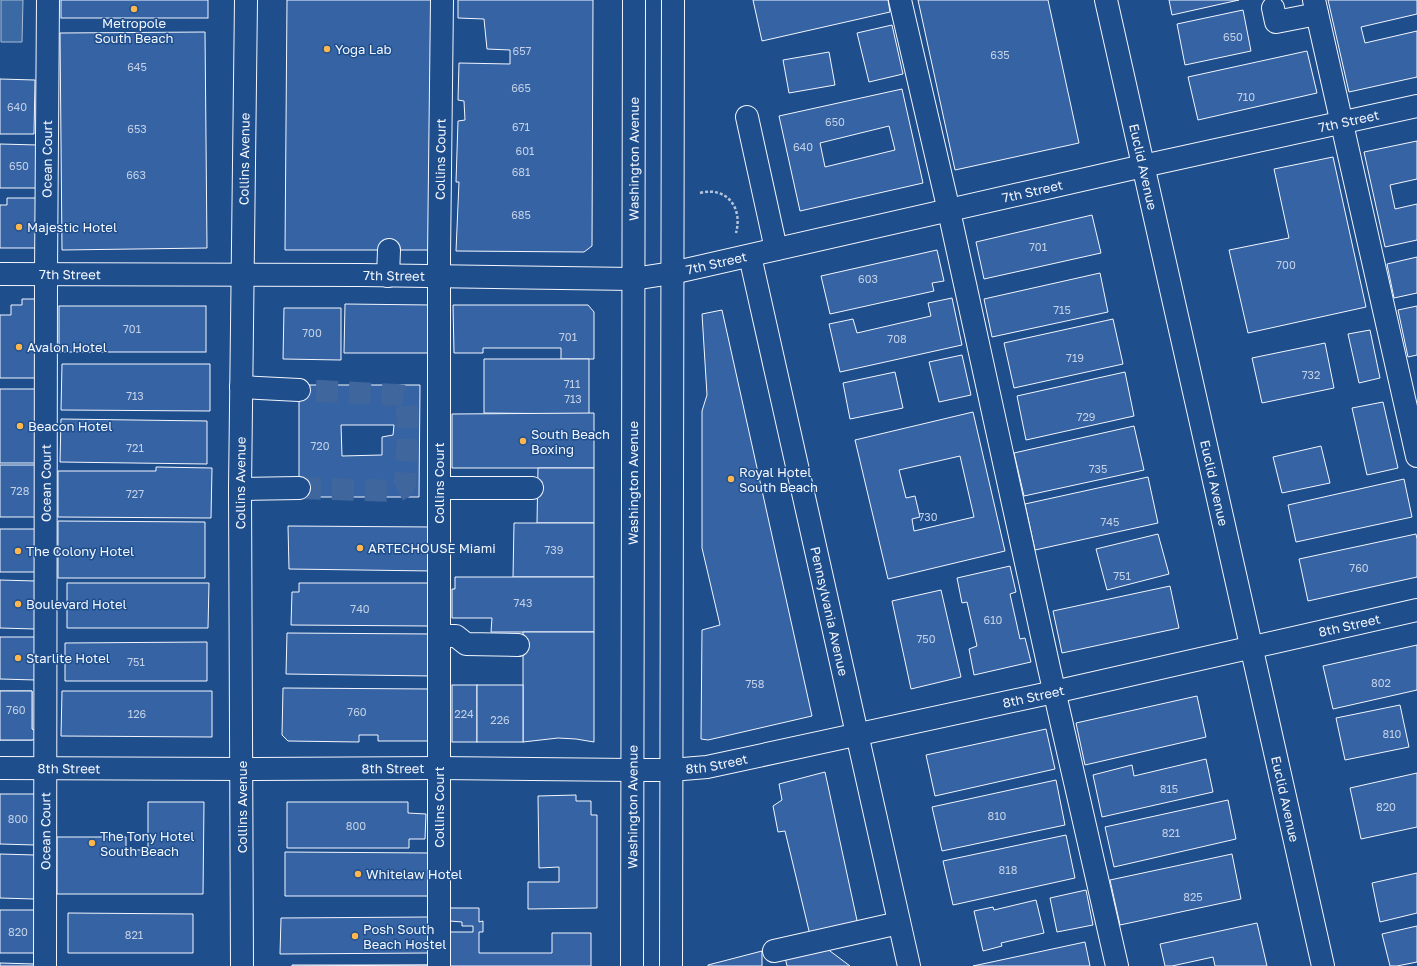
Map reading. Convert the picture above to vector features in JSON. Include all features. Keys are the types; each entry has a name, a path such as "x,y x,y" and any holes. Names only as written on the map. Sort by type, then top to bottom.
{"street":[{"name":"Ocean Court","path":"45,966 48,0"},
{"name":"Collins Avenue","path":"242,966 240,489 246,0"},
{"name":"Collins Court","path":"440,966 439,277 442,0"},
{"name":"Washington Avenue","path":"632,966 634,0"},
{"path":"670,966 673,0"},
{"path":"900,0 949,211 1054,692 1117,966"},
{"name":"Euclid Avenue","path":"1106,0 1323,966"},
{"path":"1273,8 1276,22 1316,7 1417,456"},
{"name":"7th Street","path":"0,274 46,273 633,279 672,273 750,256 1143,166 1417,106"},
{"path":"747,117 776,249"},
{"path":"388,276 389,250"},
{"name":"Pennsylvania Avenue","path":"750,256 909,966"},
{"path":"241,388 299,390"},
{"path":"240,489 299,488"},
{"path":"440,488 532,488"},
{"name":"8th Street","path":"0,768 439,768 671,770 707,766 1054,692 1417,610"},
{"path":"439,636 456,636 466,644 518,645"},
{"path":"774,951 899,923"}],"path":[{"path":"700,193 712,191 720,193 734,204 738,212 736,233"}],"water":[{"path":"1,0 23,0 22,42 1,42"}],"building":[{"name":"Metropole South Beach","path":"61,0 208,0 208,18 61,18"},
{"path":"287,0 437,0 436,250 285,250"},
{"path":"458,0 593,0 592,246 584,252 456,251 459,182 456,182 458,121 465,120 464,101 458,100 459,63 510,64 510,50 487,49 484,19 458,18"},
{"path":"753,0 888,0 890,12 762,41"},
{"path":"918,0 1048,0 1079,143 955,170"},
{"path":"1169,0 1239,0 1172,15"},
{"path":"1328,0 1417,0 1417,14 1361,27 1365,43 1417,31 1417,77 1349,92"},
{"path":"1243,10 1251,51 1185,65 1177,24"},
{"path":"892,25 903,74 869,82 857,33"},
{"path":"205,32 207,248 62,250 60,33"},
{"path":"1307,51 1317,93 1198,120 1188,77"},
{"path":"829,52 835,85 789,93 783,60"},
{"path":"0,79 35,80 34,134 0,134"},
{"path":"902,89 923,183 800,211 779,116","holes":["889,126 895,150 825,167 820,143"]},
{"path":"1417,141 1417,179 1390,185 1395,209 1417,204 1417,240 1385,247 1364,152"},
{"path":"0,144 38,145 38,188 0,188"},
{"path":"1333,157 1366,307 1248,333 1229,250 1289,238 1274,169"},
{"name":"Majestic Hotel","path":"7,198 38,198 37,248 0,248 0,205 7,205"},
{"path":"1092,215 1101,253 984,279 976,242"},
{"path":"937,250 944,281 932,283 934,291 830,314 821,276"},
{"path":"1417,257 1417,293 1394,298 1387,264"},
{"path":"1100,273 1108,312 992,337 984,299"},
{"path":"952,298 962,345 840,372 829,324 853,319 857,333 931,316 928,303"},
{"name":"Avalon Hotel","path":"22,299 38,299 38,378 0,378 0,315 11,315 11,305 22,305"},
{"path":"345,304 431,305 431,353 344,353"},
{"path":"453,305 588,305 594,312 594,359 561,359 561,348 483,348 483,353 454,353"},
{"path":"59,306 206,306 206,352 59,352"},
{"path":"1417,306 1417,355 1408,357 1398,310"},
{"path":"284,308 341,308 341,360 283,359"},
{"name":"Royal Hotel South Beach","path":"722,310 812,716 708,740 701,739 702,630 720,625 702,548 702,411 707,395 702,314"},
{"path":"1113,319 1123,364 1014,388 1004,343"},
{"path":"1370,330 1380,378 1359,383 1348,334"},
{"path":"1325,343 1334,388 1262,403 1252,358"},
{"path":"962,355 971,395 939,402 929,362"},
{"path":"484,359 589,359 589,414 484,413"},
{"path":"62,364 210,364 210,411 61,410"},
{"path":"895,372 903,408 850,419 843,383"},
{"path":"1125,372 1134,416 1026,440 1017,396"},
{"path":"299,385 420,385 419,497 299,497","holes":["341,425 394,425 393,435 382,437 382,455 342,456"]},
{"name":"Beacon Hotel","path":"0,389 40,389 39,463 0,463"},
{"path":"1383,402 1398,468 1367,475 1352,408"},
{"path":"973,412 1005,551 888,579 855,440","holes":["960,456 974,517 914,531 912,519 920,517 915,496 906,498 899,470"]},
{"name":"South Beach Boxing","path":"594,413 594,468 452,468 452,414"},
{"path":"61,419 207,421 207,464 60,462"},
{"path":"1134,426 1144,470 1024,496 1014,453"},
{"path":"1321,446 1330,483 1282,493 1273,457"},
{"path":"0,465 40,465 39,517 0,517"},
{"path":"156,467 212,468 211,518 58,517 58,471 156,471"},
{"path":"538,468 594,468 594,523 537,523"},
{"path":"1148,477 1158,523 1035,550 1025,504"},
{"path":"1404,479 1412,517 1296,542 1288,505"},
{"path":"58,521 205,522 205,578 58,578"},
{"path":"514,523 594,523 594,577 513,577"},
{"name":"ARTECHOUSE Miami","path":"288,526 433,527 432,571 289,569"},
{"name":"The Colony Hotel","path":"0,529 36,529 36,572 0,572"},
{"path":"1158,534 1169,574 1107,590 1096,549"},
{"path":"1416,534 1417,577 1308,601 1299,559"},
{"path":"1010,566 1016,592 1010,594 1020,639 1025,638 1031,662 974,675 969,649 977,646 967,602 962,603 957,578"},
{"path":"455,577 594,577 594,632 491,632 492,618 452,618 452,589 455,589"},
{"name":"Boulevard Hotel","path":"0,580 36,581 35,629 0,628"},
{"path":"67,583 209,583 208,628 67,628"},
{"path":"299,583 430,583 429,626 291,625 292,592 299,592"},
{"path":"1170,586 1179,628 1062,653 1053,611"},
{"path":"941,590 961,677 911,689 892,601"},
{"path":"523,632 594,632 594,742 558,738 523,742"},
{"path":"287,633 433,634 432,676 286,674"},
{"name":"Starlite Hotel","path":"0,637 37,637 36,680 0,679"},
{"path":"207,642 207,681 65,681 65,643"},
{"path":"1417,645 1417,690 1333,709 1323,666"},
{"path":"452,685 477,685 477,742 452,742"},
{"path":"477,685 523,685 523,742 477,742"},
{"path":"283,688 431,689 431,741 378,741 378,735 359,735 359,742 288,741 282,735"},
{"path":"0,691 32,691 32,729 36,731 35,739 0,740"},
{"path":"0,691 32,691 32,729 36,731 35,739 0,740"},
{"path":"62,691 212,691 212,737 61,736"},
{"path":"1197,696 1206,737 1085,765 1076,723"},
{"path":"1400,705 1409,747 1345,760 1336,718"},
{"path":"1046,729 1055,769 935,796 926,755"},
{"path":"1206,759 1213,792 1102,817 1093,775 1132,765 1134,776"},
{"path":"825,772 858,925 810,935 785,831 778,832 773,806 782,800 779,784"},
{"path":"1417,773 1417,827 1361,839 1350,788"},
{"path":"1056,780 1065,825 942,851 932,807"},
{"path":"0,794 36,794 35,845 0,844"},
{"path":"576,795 576,801 591,801 591,815 597,815 597,908 528,909 528,882 559,882 559,867 539,868 538,796"},
{"path":"1228,800 1236,839 1114,867 1105,827"},
{"name":"The Tony Hotel South Beach","path":"148,802 204,802 203,894 57,894 57,837 126,837 126,850 148,850"},
{"path":"287,802 408,802 408,813 426,814 425,839 409,839 409,848 287,848"},
{"path":"1066,835 1075,878 953,905 943,861"},
{"name":"Whitelaw Hotel","path":"285,852 431,853 430,896 285,896"},
{"path":"0,854 35,855 34,899 0,898"},
{"path":"1232,854 1241,899 1120,925 1110,880"},
{"path":"1417,873 1417,913 1380,922 1372,883"},
{"path":"1086,890 1093,925 1057,932 1050,898"},
{"path":"1036,900 1044,933 1001,943 1002,946 983,951 974,911 993,907 994,910"},
{"path":"450,908 479,908 479,922 483,921 483,932 479,932 479,953 552,953 552,933 591,933 591,966 450,966 450,932 473,932 473,926 462,926 462,922 450,921"},
{"path":"0,910 35,910 35,953 0,953"},
{"path":"68,913 193,914 193,953 68,953"},
{"name":"Posh South Beach Hostel","path":"429,917 428,953 280,954 281,918"},
{"path":"1257,923 1267,966 1215,966 1213,957 1172,966 1165,966 1160,944"},
{"path":"1417,926 1417,962 1390,966 1382,934"},
{"path":"1085,942 1090,966 973,966"},
{"path":"826,948 850,966 787,966 785,957"},
{"path":"762,951 762,966 708,966 708,965"},
{"path":"0,963 35,964 35,966 0,966"},
{"path":"292,965 432,965 292,966"}],"tunnel":[{"path":"299,390 404,396 408,424 405,483 403,488 397,491 299,488"}],"place":[{"name":"Metropole South Beach","path":"134,9"},
{"name":"Yoga Lab","path":"327,49"},
{"name":"Majestic Hotel","path":"19,227"},
{"name":"Avalon Hotel","path":"19,347"},
{"name":"Beacon Hotel","path":"20,426"},
{"name":"South Beach Boxing","path":"523,441"},
{"name":"Royal Hotel South Beach","path":"731,479"},
{"name":"ARTECHOUSE Miami","path":"360,548"},
{"name":"The Colony Hotel","path":"18,551"},
{"name":"Boulevard Hotel","path":"18,604"},
{"name":"Starlite Hotel","path":"18,658"},
{"name":"The Tony Hotel South Beach","path":"92,843"},
{"name":"Whitelaw Hotel","path":"358,874"},
{"name":"Posh South Beach Hostel","path":"355,936"}]}
